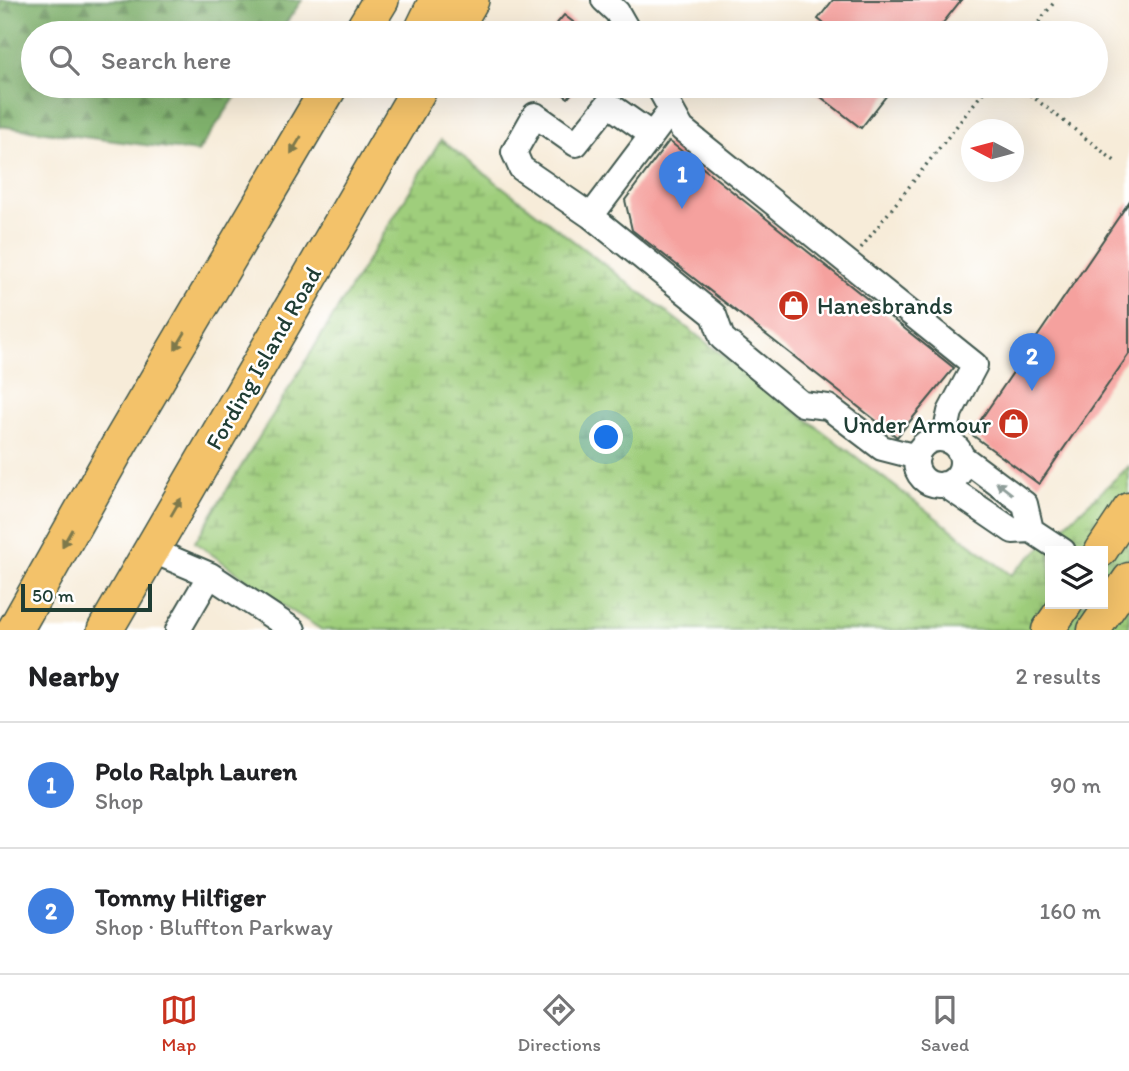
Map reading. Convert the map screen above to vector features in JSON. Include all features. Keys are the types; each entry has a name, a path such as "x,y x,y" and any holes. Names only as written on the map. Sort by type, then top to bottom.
{"highway":[{"path":"368,21 381,0"},
{"path":"427,21 437,0"},
{"path":"459,21 471,0"},
{"path":"15,630 120,443 323,98"},
{"path":"275,337 390,98"},
{"name":"Fording Island Road","path":"105,630 414,98"}],"main road":[{"path":"1104,546 1129,509"},
{"path":"1094,630 1118,583"},
{"path":"1048,630 1063,609"}],"street":[{"path":"604,0 622,21"},
{"path":"664,98 682,129 975,365 950,412 944,439"},
{"path":"652,135 608,104 576,144 535,115 514,152 521,168 591,216 714,315 723,338 802,404 828,407 882,448 917,457"},
{"path":"591,216 671,110"},
{"path":"944,439 952,442 958,449 962,466 952,481 935,484 920,474 917,457 927,442 944,439"},
{"path":"962,457 1026,504 1031,530"},
{"path":"944,484 1013,531 1031,530 1055,546"},
{"path":"151,550 210,575 292,630"},
{"path":"178,630 210,575"}],"path":[{"path":"1039,21 1056,0"},
{"path":"849,263 979,98"},
{"path":"1034,98 1116,162"}],"green space":[{"path":"0,0 302,0 287,21 21,21 21,98 235,98 198,152 0,126"},
{"path":"441,140 1011,575 1129,466 1129,630 322,630 273,599 195,542"}],"building":[{"path":"833,0 961,0 944,21 818,19"},
{"path":"564,15 572,21 559,21"},
{"path":"822,98 885,98 861,128"},
{"path":"669,141 954,368 897,437 632,230 625,200"},
{"path":"1129,202 1129,354 1039,484 971,434"}],"place":[{"name":"Polo Ralph Lauren","path":"682,209"},
{"name":"Hanesbrands","path":"794,305"},
{"name":"Tommy Hilfiger","path":"1032,391"},
{"name":"Under Armour","path":"1014,424"}]}
